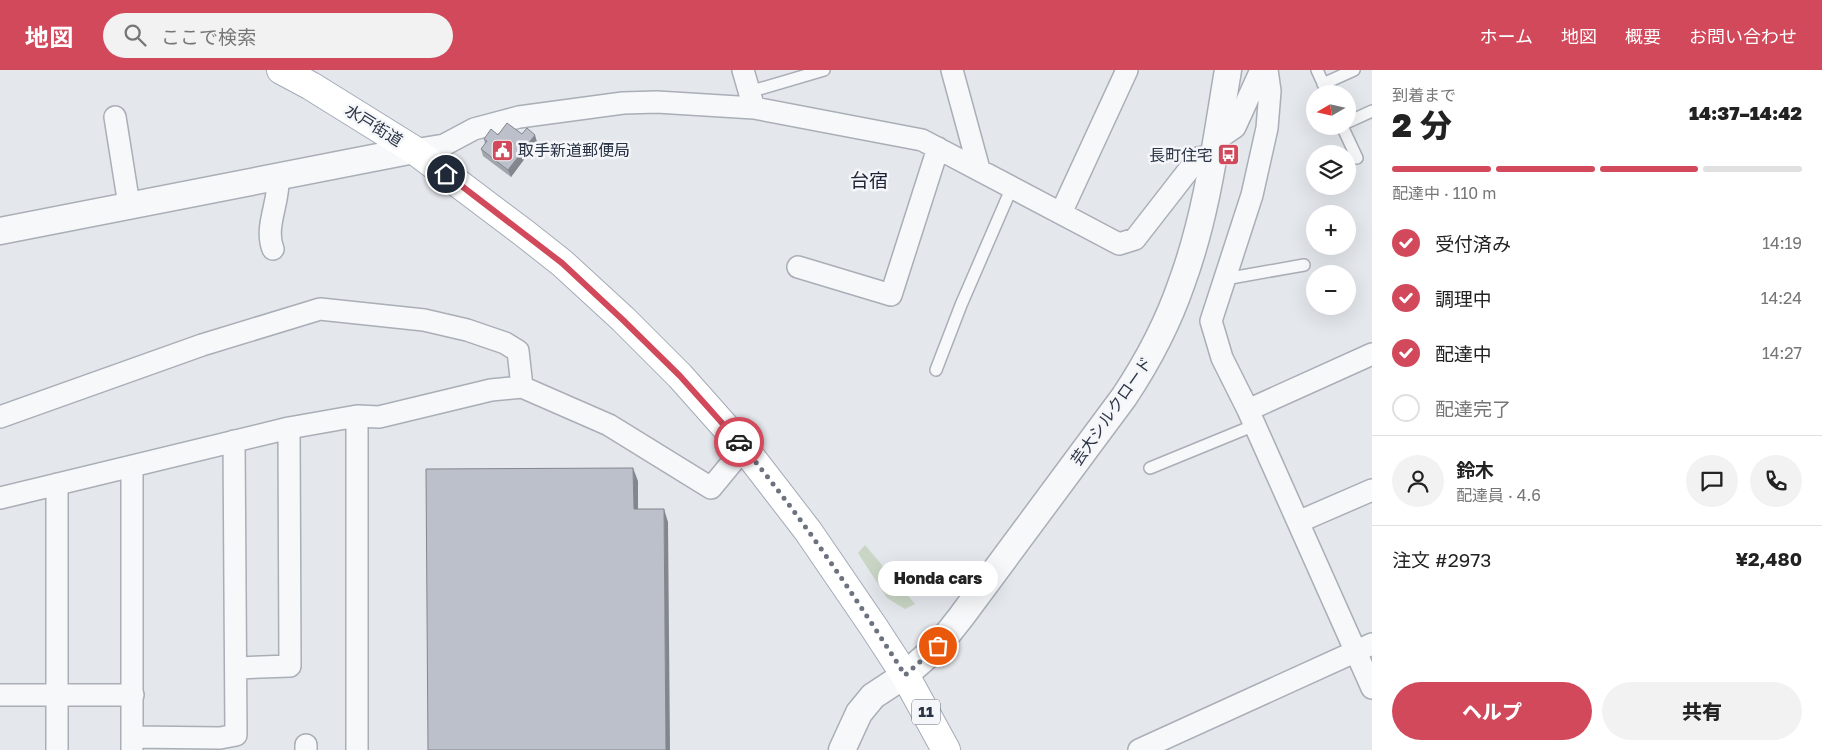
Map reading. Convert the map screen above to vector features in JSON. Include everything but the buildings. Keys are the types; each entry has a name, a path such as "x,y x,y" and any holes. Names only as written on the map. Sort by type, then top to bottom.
{"main road":[{"name":"水戸街道","path":"281,70 414,150 562,263 680,376 744,448 808,531 874,626 905,675 946,750"}],"street":[{"path":"743,70 752,100"},
{"path":"952,70 979,169"},
{"path":"1061,213 1127,70"},
{"name":"芸大シルクロード","path":"842,750 859,713 873,696 905,675 938,646 961,617 1124,397 1146,364 1166,323 1182,282 1196,236 1215,147 1228,70"},
{"path":"0,231 444,145 474,129 519,118 623,102 752,100 922,140 1119,244 1135,239 1198,158 1215,147 1235,126 1261,70"},
{"path":"1267,70 1270,91 1267,128 1252,195 1211,321 1222,358 1251,417 1298,522 1364,647 1372,688"},
{"path":"115,117 129,205"},
{"path":"798,267 891,295 938,148"},
{"path":"273,249 269,240 279,188 278,177"},
{"path":"0,417 202,345 320,309 424,320 467,330 505,343 518,351 522,387"},
{"path":"1251,417 1372,354"},
{"path":"0,498 289,428 357,416 378,417 491,390 522,387 609,425 711,488 744,448"},
{"path":"357,416 357,750"},
{"path":"236,668 290,666 289,428"},
{"path":"132,466 132,743 220,744 236,735 234,441"},
{"path":"57,484 57,750"},
{"path":"1298,522 1372,490"},
{"path":"1139,750 1364,647"},
{"path":"0,696 133,695"}],"lane":[{"path":"752,100 824,70"},
{"path":"1317,70 1323,85"},
{"path":"1331,85 1354,70"},
{"path":"1356,118 1372,111"},
{"path":"1346,135 1357,158"},
{"path":"936,370 961,305 1012,186"},
{"path":"1225,279 1304,265"},
{"path":"1150,468 1251,417"}],"green space":[{"path":"865,545 915,604 905,609 887,598 858,553"}],"way so far":[{"path":"739,442 808,531 874,626 905,675 938,646"}],"place":[{"name":"取手新道郵便局","path":"502,150"},
{"name":"長町住宅","path":"1229,155"},
{"name":"Honda cars","path":"938,646"}],"district":[{"name":"台宿","path":"869,180"}],"route":[{"path":"446,174 562,263 680,376 739,442"}]}
